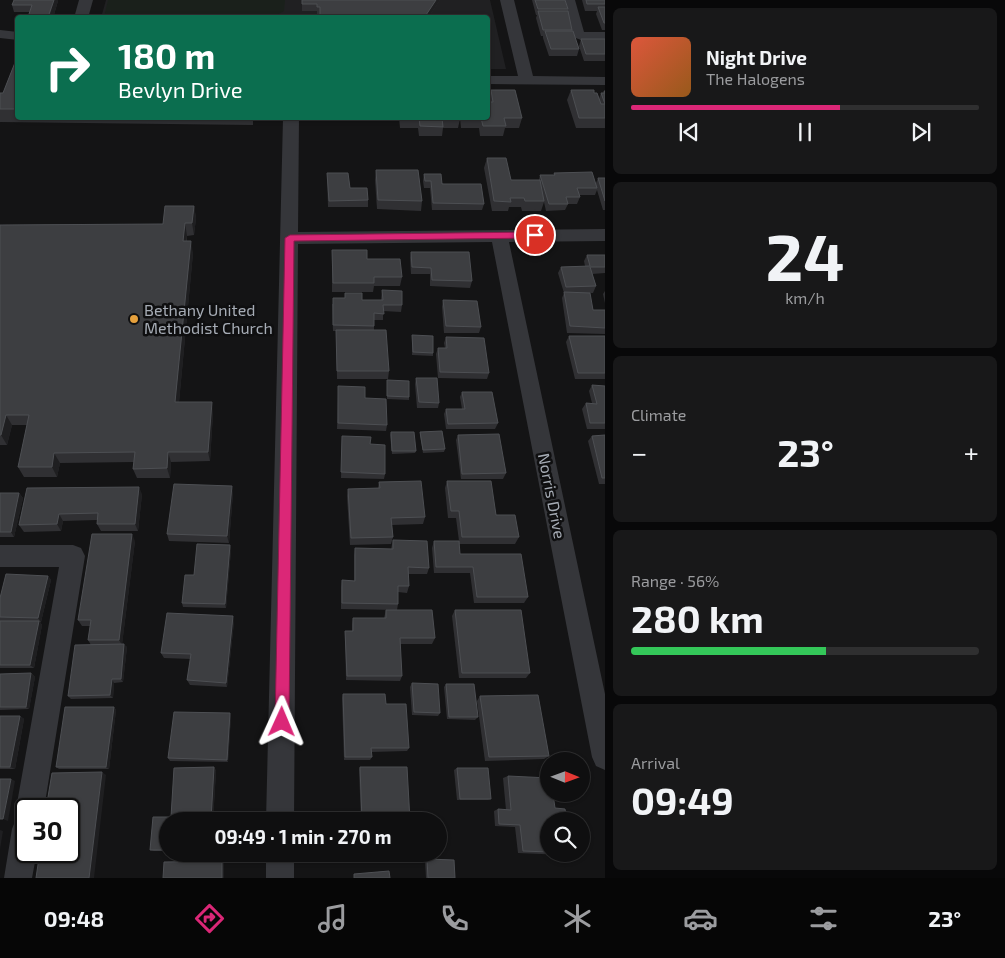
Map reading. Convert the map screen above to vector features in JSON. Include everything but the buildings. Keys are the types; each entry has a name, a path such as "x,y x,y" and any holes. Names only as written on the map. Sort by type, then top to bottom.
{"street":[{"path":"82,15 86,0"},
{"path":"507,0 527,81"},
{"path":"568,0 578,34 584,36 605,36"},
{"path":"0,34 15,36"},
{"path":"490,80 605,81"},
{"path":"280,812 291,120"},
{"name":"Norris Drive","path":"499,235 605,758"},
{"path":"290,238 605,235"},
{"path":"0,556 73,556 32,798"},
{"path":"280,862 280,878"},
{"path":"18,878 20,863"}],"shaded area":[{"path":"106,0 490,0 506,69 490,69 490,15 102,15"},
{"path":"108,0 285,0 284,11 277,15 104,15"}],"place":[{"name":"Bethany United Methodist Church","path":"134,319"}],"route":[{"path":"282,722 290,238 535,235"}]}
